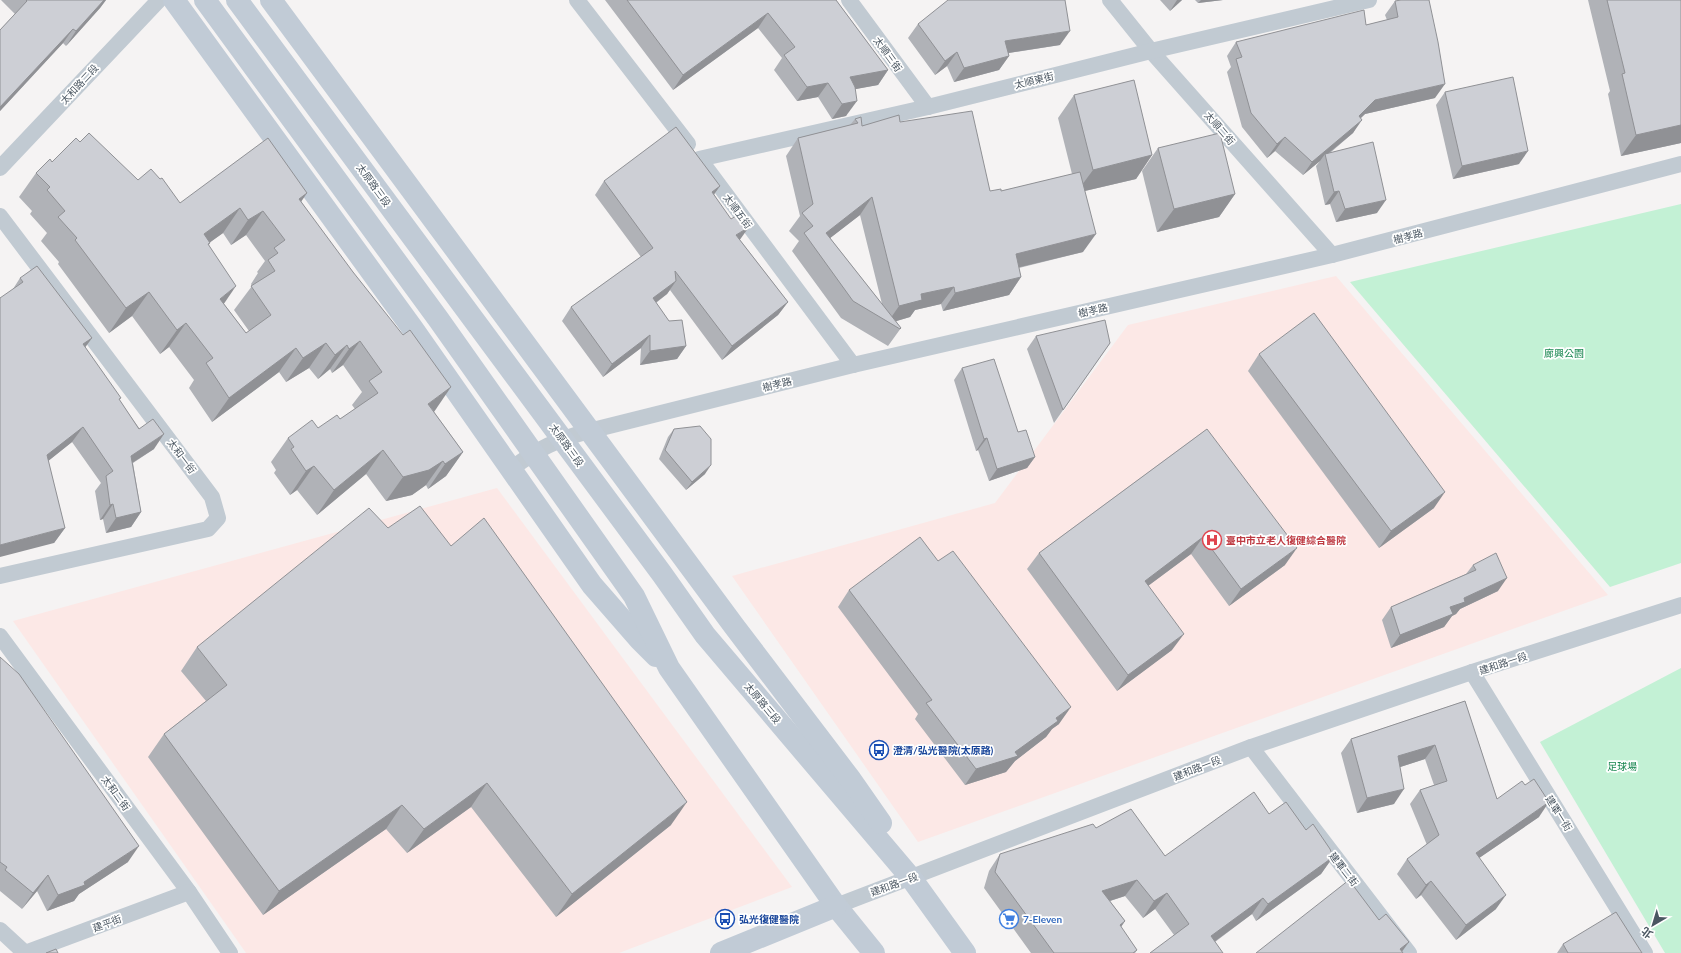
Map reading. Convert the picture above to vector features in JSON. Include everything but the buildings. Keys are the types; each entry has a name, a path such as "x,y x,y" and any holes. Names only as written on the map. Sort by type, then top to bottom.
{"main road":[{"path":"174,0 413,329 592,585 640,640 669,668"},
{"path":"205,0 439,320 634,596 669,668 836,906 874,953"},
{"name":"太原路三段","path":"238,0 562,438 705,635 911,878 965,953"},
{"name":"太原路三段","path":"271,0 734,626 851,780 884,829 911,878"},
{"name":"建和路一段","path":"721,953 836,906"}],"street":[{"name":"太和路二段","path":"0,168 159,0"},
{"name":"太順五街","path":"577,0 699,159 853,365"},
{"name":"太順三街","path":"849,0 928,107"},
{"name":"太順二街","path":"1110,0 1152,51 1332,256"},
{"name":"太順東街","path":"699,159 928,107 1152,51 1369,0"},
{"name":"樹孝路","path":"511,469 533,453 562,438 589,430 853,365 1332,256 1681,164"},
{"name":"太和一街","path":"0,216 212,497 218,518 208,529 0,576"},
{"name":"建和路一段","path":"836,906 1251,747 1472,672 1681,605"},
{"name":"太和二街","path":"0,636 189,892 230,953"},
{"name":"建軍一街","path":"1472,672 1645,953"},
{"name":"建軍二街","path":"1251,747 1409,953"},
{"name":"建平街","path":"25,953 189,892"},
{"path":"0,930 25,953"}],"shaded area":[{"name":"臺中市立老人復健綜合醫院","path":"1336,276 1608,595 918,842 732,576 995,503 1128,325"},
{"path":"497,488 792,887 619,953 246,953 13,621"}],"green space":[{"name":"廊興公園","path":"1681,204 1681,563 1610,587 1350,282"},
{"name":"足球場","path":"1681,668 1681,953 1665,953 1540,742"}],"place":[{"name":"臺中市立老人復健綜合醫院","path":"1212,540"},
{"name":"澄清/弘光醫院(太原路)","path":"879,750"},
{"name":"弘光復健醫院","path":"725,919"},
{"name":"7-Eleven","path":"1009,919"}]}
